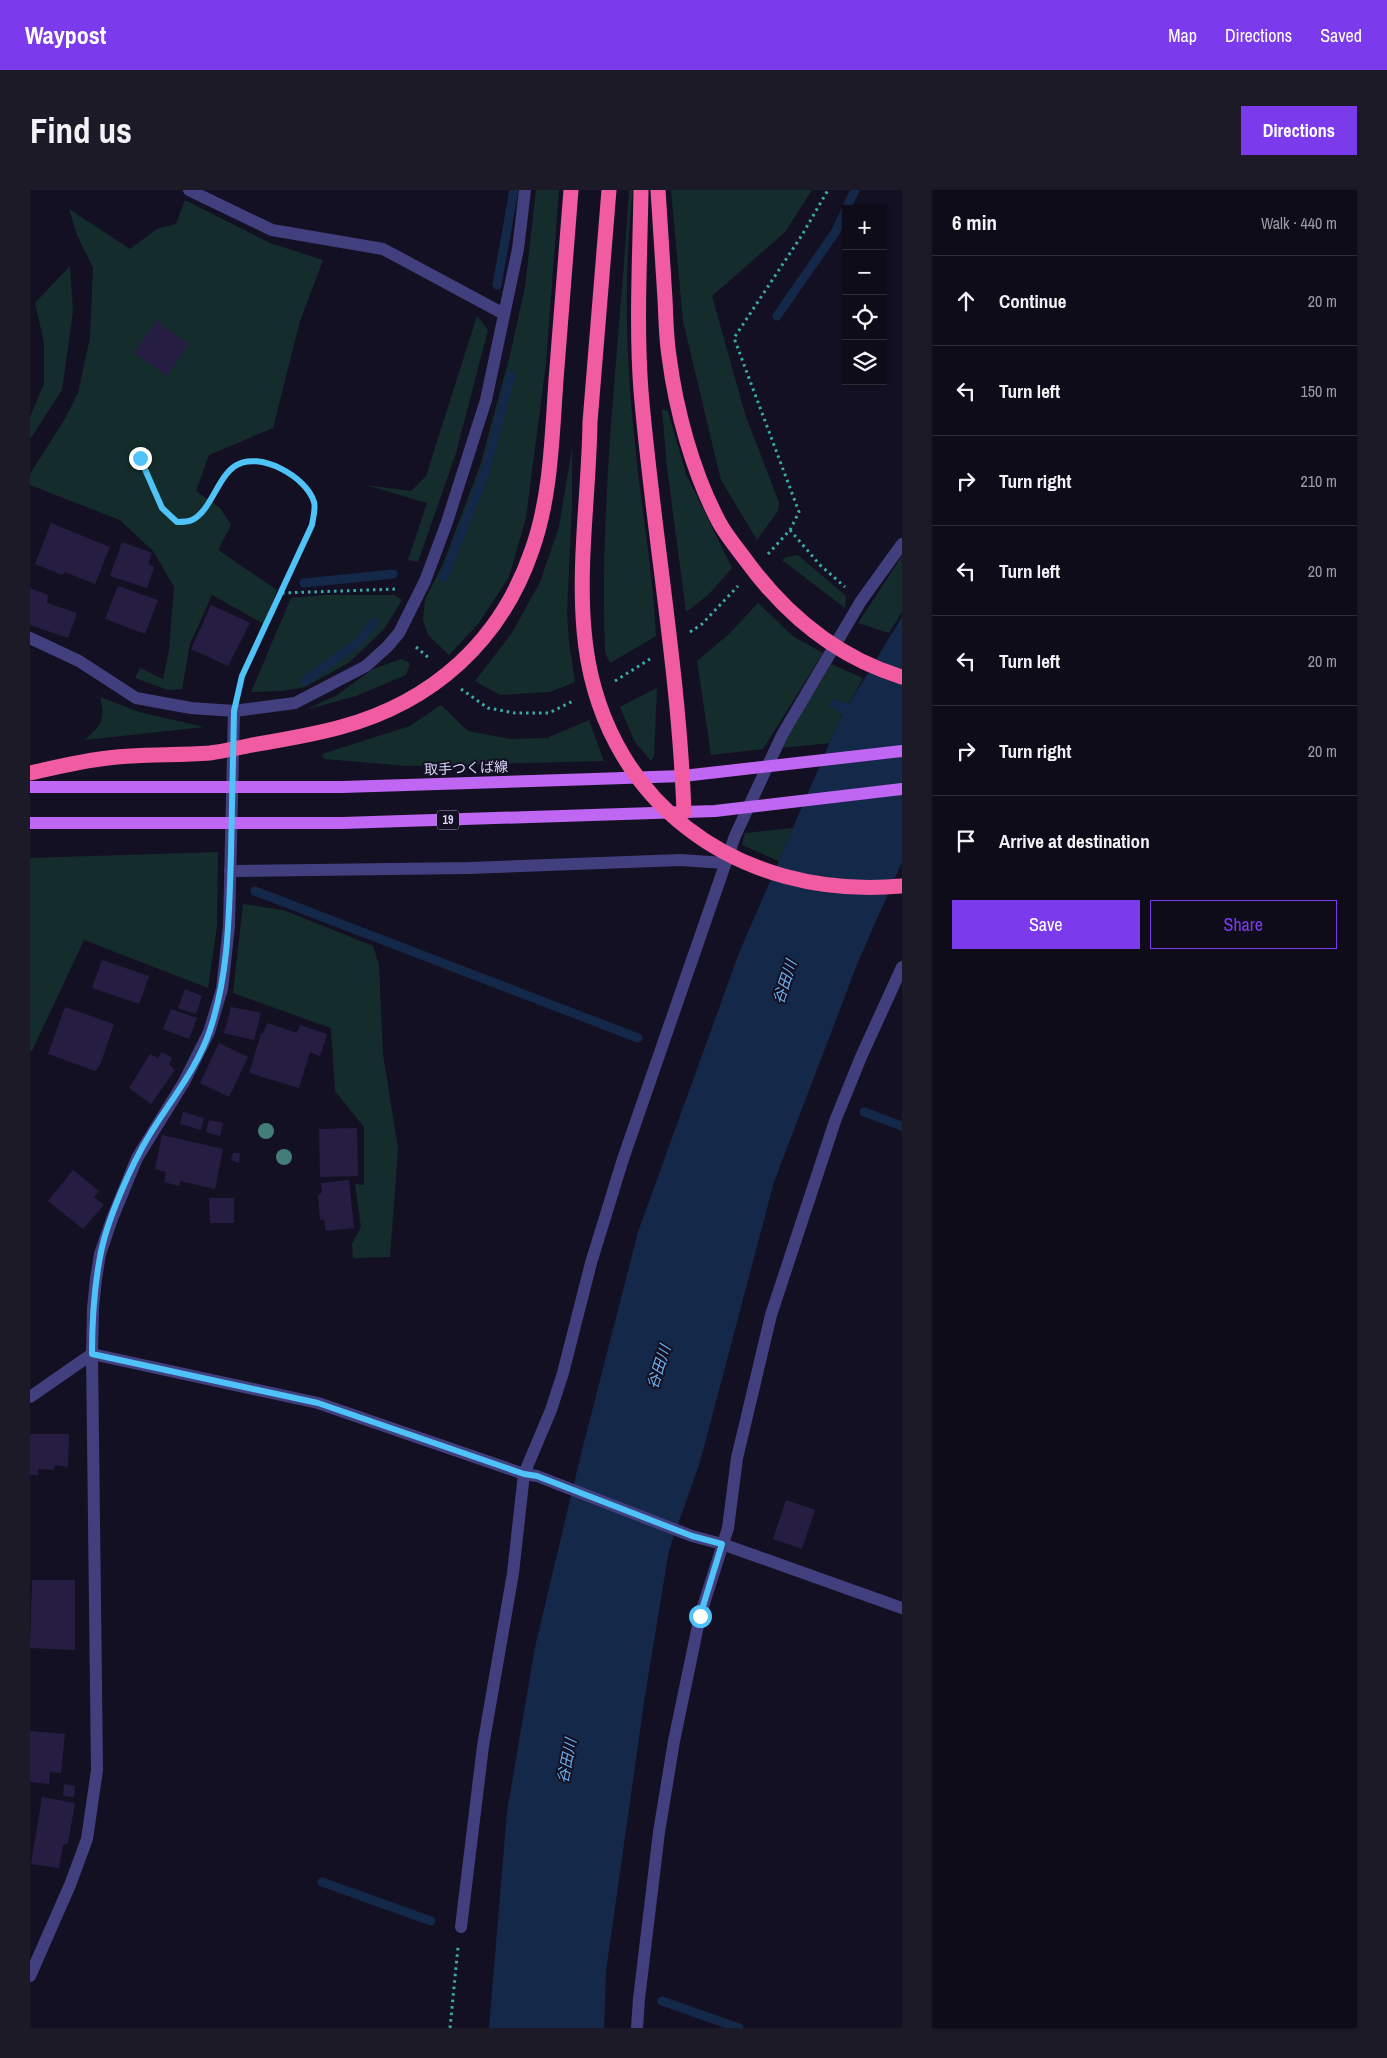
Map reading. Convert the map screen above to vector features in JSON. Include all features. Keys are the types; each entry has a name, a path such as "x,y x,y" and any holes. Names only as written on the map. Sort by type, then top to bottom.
{"highway":[{"path":"30,773 101,758 212,752 332,729 399,706 426,690 463,661 486,637 518,586 533,549 544,500 552,439 571,190"},
{"path":"609,190 590,422 582,560 584,631 590,668 603,714 616,744 654,799 679,823 704,842 749,864 798,880 835,887 877,888 902,886"},
{"path":"642,190 639,283 641,388 672,651 683,776 684,812"},
{"path":"658,190 669,356 690,450 703,488 719,523 739,552 778,601 799,620 843,651 881,670 902,677"}],"main road":[{"name":"取手つくば線","path":"30,786 342,787 683,776 902,751"},
{"name":"19","path":"30,823 342,823 684,812 724,810 902,789"}],"street":[{"path":"189,190 272,230 383,250 504,314"},
{"path":"30,638 79,661 136,698 191,708 234,711 296,703 366,666 387,647 399,633 421,588 447,522 486,400 518,250 525,190"},
{"path":"461,1927 483,1746 513,1574 524,1474 551,1410 563,1373 591,1263 623,1158 735,836 782,735 861,601 902,544"},
{"path":"30,1976 70,1884 86,1839 97,1770 92,1308 100,1254 137,1158 150,1133 184,1082 209,1032 222,989 229,926 234,711"},
{"path":"230,870 470,868 680,860 725,863"},
{"path":"637,2028 658,1842 674,1741 700,1616 728,1528 737,1458 771,1315 835,1121 861,1057 902,967"},
{"path":"30,1398 92,1354 318,1403 524,1474 537,1476 692,1536 722,1544 902,1608"}],"path":[{"path":"828,190 802,235 734,338 799,512 790,530 820,566 861,601"},
{"path":"140,458 162,508 177,522 192,520 203,510 216,487 234,466 243,462 254,461 274,464 304,484 315,504 312,525 242,676 234,711"},
{"path":"282,593 421,588"},
{"path":"450,2028 461,1927"}],"green space":[{"path":"536,190 559,190 546,363 526,518 509,577 478,624 449,655 428,635 423,620 425,600 443,564 480,466 510,355 525,287"},
{"path":"629,190 633,190 627,285 629,381 656,636 610,663 605,652 605,536 611,421"},
{"path":"671,190 812,190 785,232 712,296 745,414 779,503 778,511 757,540 721,480 683,321"},
{"path":"185,200 270,243 323,260 300,321 273,428 209,455 196,491 220,508 231,525 218,550 277,590 264,624 212,595 190,644 182,689 168,690 135,678 140,668 163,679 169,651 174,587 154,552 120,520 30,485 30,474 66,417 78,393 90,338 93,268 77,235 69,209 130,249 157,229 176,224"},
{"path":"70,266 73,312 62,390 30,439 30,417 44,384 44,342 35,303"},
{"path":"477,316 488,330 456,453 418,562 408,560 427,503 366,485 411,491 426,476"},
{"path":"662,409 668,411 686,474 732,568 708,595 686,612 667,467"},
{"path":"572,449 572,506 567,611 569,643 575,682 550,692 500,695 475,681 512,633 540,582 559,527"},
{"path":"798,555 846,596 845,608 782,560"},
{"path":"902,556 902,612 889,633 858,623"},
{"path":"323,595 394,595 402,600 384,629 350,662 305,687 282,691 251,692 291,598"},
{"path":"758,603 794,637 823,653 763,749 711,755 697,661 730,633"},
{"path":"401,659 410,663 406,675 356,696 305,710 337,695 373,669"},
{"path":"831,664 863,678 849,704 833,699 828,705 842,713 830,743 781,748"},
{"path":"657,688 654,756 651,761 635,742 620,707"},
{"path":"100,697 139,712 204,727 85,740 101,721 103,711"},
{"path":"441,705 468,731 510,739 547,738 589,720 604,761 408,766 324,759 322,754 410,726"},
{"path":"793,828 779,861 742,845 745,833"},
{"path":"218,852 217,926 208,988 84,940 32,1051 30,1051 30,858"},
{"path":"243,904 283,910 373,946 379,965 383,1054 398,1149 390,1257 353,1258 352,1244 361,1227 355,1184 364,1185 364,1127 335,1091 331,1028 233,993"}],"water":[{"name":"谷田川","path":"902,617 902,862 858,962 774,1182 700,1462 669,1550 645,1696 606,1971 604,2028 489,2028 507,1812 535,1647 580,1458 638,1232 739,953 842,714 828,705 833,699 849,704"}],"building":[{"path":"156,321 189,344 167,376 134,353"},
{"path":"51,523 110,547 95,584 65,572 62,575 35,564"},
{"path":"122,542 152,553 148,564 154,567 147,588 110,576"},
{"path":"118,586 158,600 145,634 105,619"},
{"path":"30,588 48,595 47,603 77,613 68,638 30,625"},
{"path":"211,605 250,623 228,666 191,649"},
{"path":"102,960 149,976 139,1004 92,988"},
{"path":"185,989 202,996 196,1014 178,1008"},
{"path":"65,1007 114,1024 100,1065 95,1071 48,1054"},
{"path":"231,1007 261,1013 254,1040 224,1033"},
{"path":"171,1009 197,1018 189,1039 163,1029"},
{"path":"267,1023 297,1033 300,1025 327,1034 320,1056 310,1052 299,1088 249,1073 261,1034 264,1032"},
{"path":"219,1043 248,1057 229,1097 200,1083"},
{"path":"162,1052 172,1058 169,1064 175,1070 151,1104 129,1088 150,1054 158,1058"},
{"path":"183,1112 204,1118 201,1130 180,1124"},
{"path":"209,1120 223,1123 220,1136 206,1132"},
{"path":"357,1128 358,1176 320,1177 319,1129"},
{"path":"162,1135 223,1149 215,1189 180,1181 179,1186 164,1182 166,1172 155,1169"},
{"path":"233,1153 240,1153 239,1163 231,1160"},
{"path":"73,1170 99,1191 94,1197 104,1205 83,1229 48,1201"},
{"path":"349,1180 354,1228 326,1231 324,1219 320,1220 318,1196 322,1192 321,1183"},
{"path":"209,1198 234,1198 234,1223 210,1223"},
{"path":"30,1434 69,1434 68,1467 55,1465 54,1470 38,1469 38,1475 30,1475"},
{"path":"786,1500 815,1510 802,1549 773,1539"},
{"path":"32,1580 75,1580 75,1650 30,1648"},
{"path":"30,1731 65,1734 61,1773 50,1772 49,1784 30,1782"},
{"path":"64,1784 75,1786 74,1797 63,1796"},
{"path":"42,1797 75,1803 68,1843 63,1845 59,1868 31,1864"}],"waterway":[{"path":"497,285 514,190"},
{"path":"848,205 855,190"},
{"path":"777,316 836,231 842,218"},
{"path":"444,577 485,473 511,375"},
{"path":"304,583 393,574"},
{"path":"305,681 359,642 374,622"},
{"path":"255,891 638,1038"},
{"path":"864,1112 902,1126"},
{"path":"322,1882 431,1921"},
{"path":"662,2001 739,2028"}],"route":[{"path":"140,458 162,508 177,522 192,520 203,510 216,487 234,466 243,462 254,461 274,464 304,484 315,504 312,525 242,676 234,711 229,926 222,989 209,1032 184,1082 150,1133 137,1158 112,1219 100,1254 96,1279 92,1308 92,1354 318,1403 524,1474 537,1476 692,1536 722,1544 700,1616"}]}
